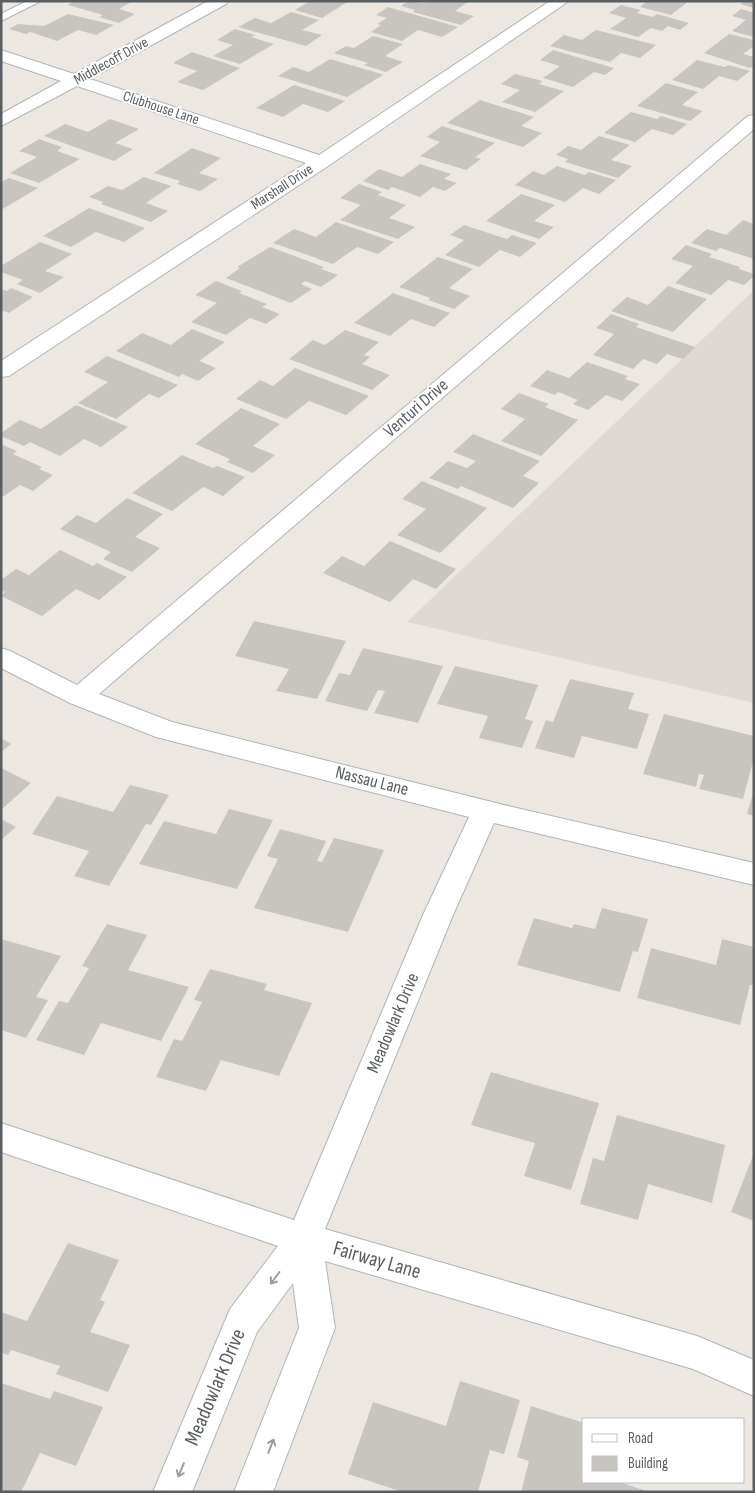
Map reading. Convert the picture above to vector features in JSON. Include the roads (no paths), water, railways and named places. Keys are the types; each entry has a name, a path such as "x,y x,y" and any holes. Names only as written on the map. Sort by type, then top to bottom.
{"street":[{"name":"Middlecoff Drive","path":"1,121 220,1"},
{"name":"Marshall Drive","path":"1,371 321,162 561,1"},
{"name":"Clubhouse Lane","path":"1,55 321,162"},
{"name":"Venturi Drive","path":"79,697 754,120"},
{"name":"Nassau Lane","path":"1,657 79,697 166,730 486,810 754,874"},
{"name":"Meadowlark Drive","path":"172,1492 243,1321 304,1238 438,916 486,810"},
{"name":"Fairway Lane","path":"1,1137 304,1238 697,1353 754,1378"},
{"path":"254,1492 317,1328 304,1238"}],"lane":[{"path":"1,18 36,1"}]}
